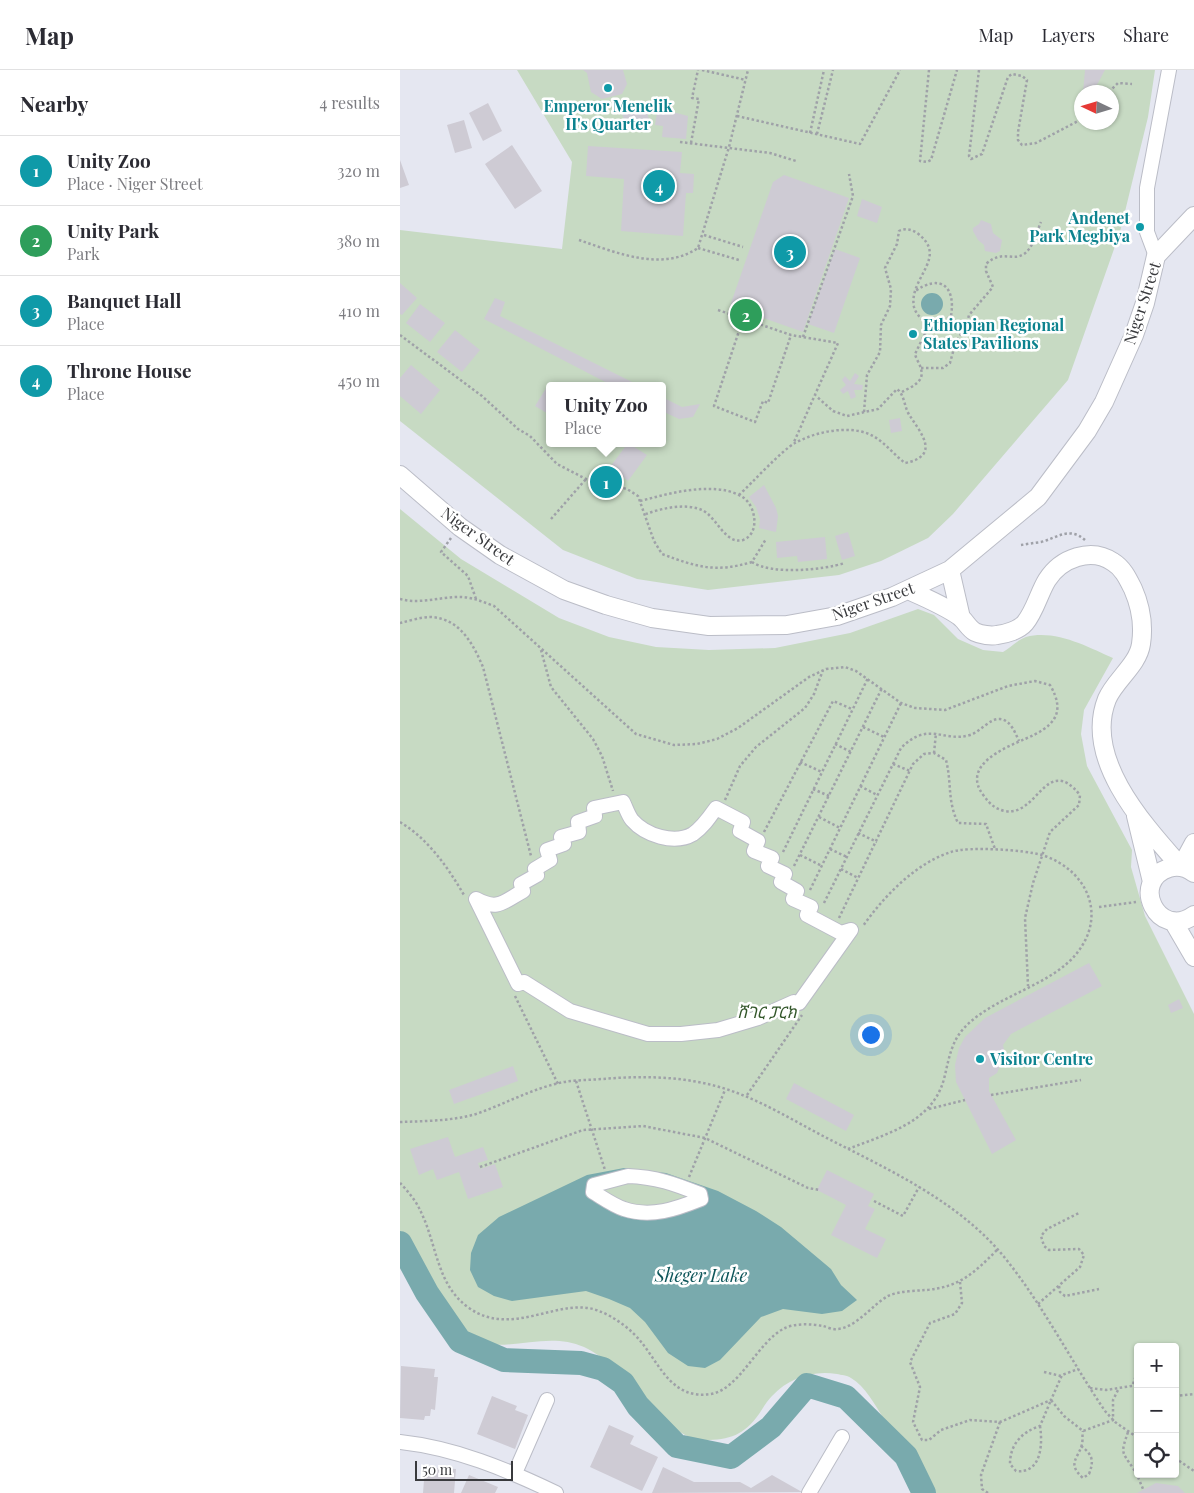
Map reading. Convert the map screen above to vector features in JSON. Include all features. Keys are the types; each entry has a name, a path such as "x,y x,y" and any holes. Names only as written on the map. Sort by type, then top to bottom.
{"main road":[{"name":"Niger Street","path":"400,475 460,527 523,569 564,590 606,605 661,619 709,626 787,624 837,616 908,590 950,570 1038,498 1087,431 1104,402 1134,335 1145,303 1156,256 1192,217"},
{"path":"908,590 938,603 961,618 975,632 998,635 1011,632 1024,625 1048,579 1057,568 1067,561 1083,555 1099,556 1113,561 1120,568 1126,576 1140,607 1142,635 1140,649 1117,680 1105,705 1101,721 1104,753 1134,811 1152,882 1150,900 1159,915 1173,921 1188,919 1194,915"},
{"path":"950,570 961,618"},
{"path":"1134,811 1188,870"},
{"path":"1188,870 1194,843"},
{"path":"1152,882 1164,869 1188,870"},
{"path":"1173,921 1194,957"}],"street":[{"path":"1156,256 1147,232 1147,188 1168,70"},
{"path":"623,802 631,818 640,828 658,836 672,838 691,835 705,824 716,808 743,822 740,831 758,841 754,851 772,858 768,866 785,874 781,882 797,891 794,899 810,907 806,915 841,934 852,930 799,1003 794,1002 758,1018 718,1030 681,1034 648,1034 570,1011 524,982 518,984 476,899 489,906 496,905 523,891 521,884 537,875 535,869 550,860 547,850 564,844 562,837 579,832 578,822 595,816 594,808 617,804 623,802"},
{"path":"628,1176 654,1177 700,1194 701,1198 672,1211 648,1213 624,1209 593,1192 594,1186 628,1176"},
{"path":"515,1473 547,1400"},
{"path":"809,1493 842,1437"},
{"path":"400,1442 465,1455 515,1473 556,1493"}],"path":[{"path":"691,143 698,99 692,98 698,70"},
{"path":"702,70 746,80"},
{"path":"579,240 629,256 668,260 686,256 698,248 704,235 729,147 748,70"},
{"path":"810,133 824,70"},
{"path":"817,135 833,70"},
{"path":"737,116 860,144 900,70"},
{"path":"929,70 920,161 927,162 931,160 958,70"},
{"path":"979,70 969,156 972,160 982,154 1008,78 1012,74 1022,76 1027,80 1018,132 1018,140 1022,145 1036,143 1074,123"},
{"path":"1116,85 1118,83 1132,84"},
{"path":"680,142 770,153 796,161"},
{"path":"803,337 853,196 849,174"},
{"path":"922,368 943,368 950,363 956,340 966,327 968,315 993,287 986,271 986,264 993,258 1003,255 1014,256 1024,254 1030,246 1041,222"},
{"path":"864,412 867,375 880,352 881,325 890,306 891,289 885,268 897,244 899,231 905,228 915,231 926,241 930,250 927,270 917,280 914,292 914,308 920,318 929,325 940,324 951,316 953,303 951,291 942,284 926,284 914,292"},
{"path":"704,235 743,247"},
{"path":"698,248 739,260"},
{"path":"718,310 791,335 838,343 794,443"},
{"path":"743,319 714,406 756,422 762,401 768,403 791,335"},
{"path":"902,392 918,382 922,368 914,354 929,325"},
{"path":"400,335 482,396 518,429 530,436 558,464 586,479 627,490 638,496 646,514 654,541 662,554 711,569 736,567 752,562 766,539"},
{"path":"739,495 794,443 813,435 857,430 870,434 905,463 913,461 924,452 926,441 910,416 902,392 897,389 878,409 847,416 833,411 816,396"},
{"path":"552,519 586,479"},
{"path":"640,501 688,488 723,490 746,499 753,511 755,521 753,532 745,539 736,541 728,538 712,517 701,509 680,507 646,514"},
{"path":"460,527 441,552 468,576 476,599"},
{"path":"1021,545 1042,542 1061,533 1078,534 1092,546"},
{"path":"752,562 760,568 779,570 835,566 845,563"},
{"path":"400,598 424,600 457,597 476,599 494,606 636,734 674,745 697,744 717,739 738,728 808,677 823,670 845,668 856,671 901,703 915,708 945,710 1008,686 1035,681 1050,684 1056,695 1058,710 1051,725 998,750 982,764 978,780 981,792 991,805 1004,811 1018,812 1030,803 1044,785 1057,781 1072,785 1080,795 1079,805 1050,832 1041,855 1025,918 1028,986"},
{"path":"400,623 430,617 452,623 470,638 483,667 535,869"},
{"path":"540,648 551,687 593,739 602,756 617,804"},
{"path":"720,810 740,766 756,747 805,708 814,694 823,670"},
{"path":"774,869 868,678"},
{"path":"786,884 882,688"},
{"path":"754,851 833,701 852,709"},
{"path":"803,904 901,703"},
{"path":"815,920 892,764 901,748 912,737 936,732 961,736 971,734 996,719 1002,719 1009,722 1019,741"},
{"path":"863,727 884,737"},
{"path":"934,753 936,732"},
{"path":"836,744 851,752"},
{"path":"833,930 913,764 924,754 934,753 946,760 950,778 950,807 958,823 986,824 995,849"},
{"path":"800,762 822,772"},
{"path":"892,764 910,771"},
{"path":"860,786 877,795"},
{"path":"813,789 829,796"},
{"path":"819,816 840,828"},
{"path":"858,833 876,842"},
{"path":"830,849 847,857"},
{"path":"848,1149 911,1123 928,1110 940,1093 949,1054 955,1039 967,1024 990,1008 1063,968 1078,952 1092,922 1092,908 1085,885 1060,865 1041,855 995,849 953,851 928,861 906,879 869,918 859,933"},
{"path":"800,855 822,866"},
{"path":"841,869 858,878"},
{"path":"1099,907 1150,900"},
{"path":"746,1096 806,1009"},
{"path":"400,1122 431,1121 474,1114 542,1089 576,1081 641,1077 676,1079 725,1089 746,1096 918,1187 972,1226 997,1250 1038,1304 1090,1388 1113,1420 1134,1436"},
{"path":"991,1095 1080,1080"},
{"path":"576,1081 605,1171"},
{"path":"688,1180 725,1089"},
{"path":"928,1110 965,1100"},
{"path":"480,1167 566,1135 591,1130 643,1126 705,1138 808,1188 820,1190"},
{"path":"400,1183 420,1210 448,1287 469,1308 485,1316 505,1321 582,1308 599,1311 632,1332 666,1378 678,1387 696,1394 713,1394 728,1385 770,1339 784,1328 799,1324 837,1329 850,1325 875,1304 891,1295 939,1289 960,1282 974,1273 997,1250"},
{"path":"874,1201 903,1216 918,1187"},
{"path":"1038,1304 1080,1267 1084,1255 1079,1249 1049,1250 1044,1246 1041,1236 1047,1228 1079,1213"},
{"path":"960,1282 962,1303 955,1314 930,1323 912,1354 910,1362 920,1387 913,1422 922,1440 929,1440 941,1430 970,1420 1000,1422 1051,1400"},
{"path":"1059,1286 1060,1292 1065,1296 1099,1289"},
{"path":"1044,1372 1061,1376 1078,1369"},
{"path":"1040,1426 1028,1430 1017,1440 1010,1454 1010,1464 1016,1471 1024,1472 1033,1466 1040,1454 1043,1442 1040,1426 1061,1376"},
{"path":"1090,1388 1106,1390 1133,1384"},
{"path":"1113,1420 1113,1400 1119,1388"},
{"path":"1179,1396 1194,1394"},
{"path":"1051,1400 1064,1416 1083,1431"},
{"path":"1083,1431 1113,1420"},
{"path":"988,1493 982,1489 981,1475 1000,1422"},
{"path":"1082,1446 1090,1453 1093,1463 1090,1474 1082,1478 1077,1473 1074,1462 1076,1453 1082,1446 1083,1431"},
{"path":"1128,1432 1123,1448 1124,1458 1133,1468 1143,1489"},
{"path":"1179,1461 1194,1471"}],"green space":[{"path":"517,70 1155,70 1148,117 1120,232 1068,380 953,514 928,538 881,561 839,575 708,590 637,579 563,550 400,421 400,230 562,249 572,162"},
{"name":"ሸገር ፓርክ","path":"400,509 461,559 559,618 609,637 656,647 709,650 775,648 850,633 918,609 934,615 958,639 983,650 1003,652 1026,637 1048,635 1071,640 1113,658 1084,710 1081,734 1087,766 1132,850 1131,867 1145,916 1194,1014 1194,1493 936,1493 865,1391 856,1381 837,1374 810,1374 786,1384 770,1398 748,1427 736,1435 713,1440 688,1436 658,1415 615,1369 600,1356 584,1347 568,1342 552,1341 504,1345 489,1344 474,1341 460,1333 442,1312 400,1234"}],"water":[{"path":"932,293 940,296 943,304 940,312 932,315 924,312 921,304 924,296"},
{"name":"Sheger Lake","path":"624,1168 666,1173 718,1191 781,1227 831,1269 841,1285 857,1300 842,1311 822,1314 783,1309 761,1317 720,1360 705,1368 688,1366 668,1353 645,1322 630,1308 609,1299 586,1291 512,1301 494,1296 478,1287 470,1270 471,1253 478,1235 499,1217 587,1175","holes":["654,1177 701,1198 648,1213 624,1209 594,1185"]}],"building":[{"name":"Emperor Menelik II's Quarter","path":"583,70 623,70 627,84 622,94 602,99 591,92 587,73"},
{"path":"1085,70 1105,70 1097,85 1084,85"},
{"path":"488,103 502,131 483,141 469,113"},
{"path":"644,103 651,125 627,130 621,110"},
{"path":"665,110 688,116 686,139 662,137 663,126 655,125 657,113 664,114"},
{"path":"464,120 472,148 455,153 447,125"},
{"path":"512,145 542,191 515,209 485,164"},
{"path":"588,146 682,152 680,173 694,174 693,193 686,193 683,236 621,231 624,179 586,176"},
{"path":"400,160 409,185 400,188"},
{"path":"784,175 849,198 803,332 730,306 773,182"},
{"path":"862,199 882,207 877,223 857,216"},
{"path":"981,220 991,224 993,233 1002,240 1000,251 996,253 985,251 984,245 978,240 973,228"},
{"path":"835,249 860,258 834,333 808,324"},
{"path":"400,283 417,298 402,315 400,314"},
{"path":"495,298 505,302 500,316 632,382 605,382 484,319"},
{"path":"420,304 445,323 430,342 406,323"},
{"path":"455,330 480,350 462,372 437,352"},
{"path":"411,365 440,390 421,414 400,396 400,378"},
{"path":"855,373 859,376 854,384 863,385 862,390 854,390 856,397 851,399 848,391 843,394 840,390 846,385 842,380 845,376 850,381"},
{"path":"546,388 546,413 535,406"},
{"path":"666,399 682,407 700,404 693,417 679,419 666,413"},
{"path":"900,418 902,431 891,433 889,420"},
{"path":"625,447 634,447 647,455 628,481 610,467"},
{"path":"764,485 776,508 778,516 776,532 759,528 760,519 756,507 749,497"},
{"path":"848,532 855,556 842,560 835,536"},
{"path":"825,537 827,559 798,562 797,556 777,558 776,542"},
{"name":"Visitor Centre","path":"1089,963 1102,986 1011,1034 1003,1045 1005,1054 997,1073 989,1078 989,1091 1016,1140 992,1154 956,1082 955,1065 959,1048 965,1037 985,1018"},
{"path":"1179,999 1183,1008 1171,1013 1168,1005"},
{"path":"513,1066 518,1081 454,1104 449,1090"},
{"path":"794,1083 854,1115 846,1131 786,1099"},
{"path":"448,1137 455,1157 483,1147 488,1160 478,1163 480,1169 495,1164 503,1187 468,1199 459,1172 437,1180 433,1169 419,1175 410,1149"},
{"path":"827,1170 874,1194 868,1206 875,1209 865,1229 886,1239 877,1258 831,1235 846,1205 817,1190"},
{"path":"401,1366 435,1369 434,1377 438,1377 435,1410 431,1409 430,1416 425,1416 424,1420 400,1418"},
{"path":"492,1396 517,1406 515,1410 528,1415 515,1449 477,1434"},
{"path":"609,1425 634,1436 630,1444 658,1457 642,1491 590,1467"},
{"path":"425,1467 456,1469 454,1493 423,1493"},
{"path":"663,1467 694,1482 740,1482 751,1488 772,1475 802,1492 652,1493"},
{"path":"469,1475 498,1487 495,1493 461,1493"},
{"path":"1156,1483 1178,1486 1185,1493 1137,1493"}],"waterway":[{"path":"400,1243 427,1293 460,1341 504,1360 581,1363 603,1369 623,1383 638,1406 677,1446 731,1457 771,1427 807,1385 846,1397 906,1456 924,1493"}],"place":[{"name":"Emperor Menelik II's Quarter","path":"608,88"},
{"name":"Throne House","path":"659,186"},
{"name":"Andenet Park Megbiya","path":"1140,227"},
{"name":"Banquet Hall","path":"790,252"},
{"name":"Unity Park","path":"746,315"},
{"name":"Ethiopian Regional States Pavilions","path":"913,334"},
{"name":"Unity Zoo","path":"606,482"},
{"name":"Visitor Centre","path":"980,1059"}]}
